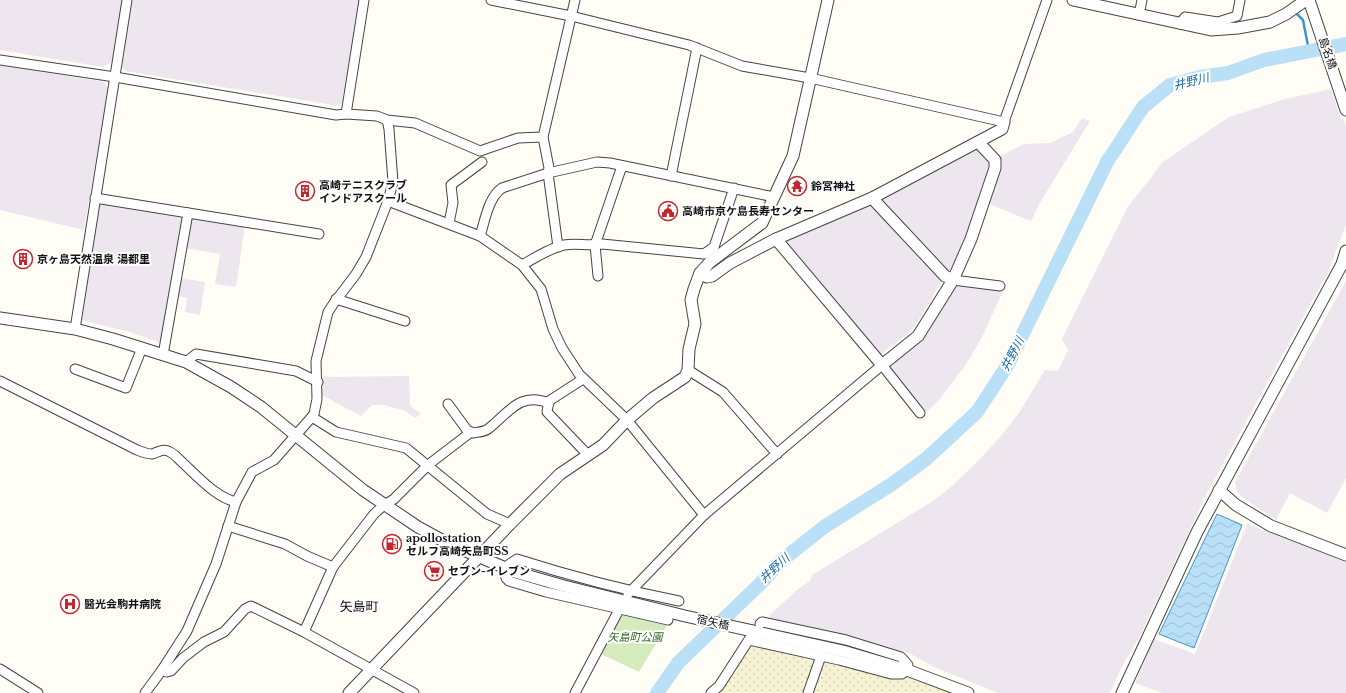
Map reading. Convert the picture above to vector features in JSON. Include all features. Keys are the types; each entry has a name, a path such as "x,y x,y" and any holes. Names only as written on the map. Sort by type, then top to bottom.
{"street":[{"path":"75,329 127,0"},
{"path":"346,114 364,0"},
{"path":"491,0 571,16 697,48 742,66 810,78 1004,122"},
{"path":"558,247 548,174 549,168 543,136 575,0"},
{"path":"349,693 478,557 560,474 603,445 627,420 653,398 685,378 688,370 689,350 694,324 692,300 694,289 700,274 710,262 762,223 793,156 828,0"},
{"path":"700,274 707,277 712,276 730,263 776,239 872,198 1002,129 1047,0"},
{"path":"1073,0 1211,30 1244,27 1270,22 1308,0"},
{"path":"1139,15 1142,0"},
{"path":"1180,24 1185,17 1218,22 1237,16 1240,0"},
{"name":"島名橋","path":"1308,0 1320,29 1346,110"},
{"path":"671,176 697,48"},
{"path":"0,60 115,77 336,115 346,114 377,116 387,120 415,123 480,151 518,138 543,136"},
{"path":"145,693 187,632 216,564 236,502 252,472 274,460 314,414 318,382 316,361 328,312 336,299 356,274 366,257 388,201 393,182 387,120"},
{"path":"629,592 704,515 918,336 953,280 971,239 995,168 995,160 978,142"},
{"path":"449,224 453,203 451,185 482,162"},
{"path":"480,236 492,199 496,192 502,188 548,174 597,162 610,162 622,166 774,197"},
{"path":"598,276 595,245 622,166"},
{"path":"522,265 558,247 566,245 602,244 704,254 714,247 734,188"},
{"path":"95,198 318,234"},
{"path":"872,198 945,276 953,280 1000,286"},
{"path":"388,201 480,236 522,265 541,289 553,329 562,348 583,379 627,420 704,515"},
{"path":"163,355 188,213"},
{"path":"776,239 882,365 920,413"},
{"path":"1122,693 1197,532 1342,264 1346,252"},
{"path":"336,299 405,321"},
{"name":"宿矢橋","path":"0,318 75,329 186,362 231,387 261,407 363,490 384,505 418,527 449,544 504,568 564,586 685,616 843,651 907,670 968,693"},
{"path":"75,369 126,388 142,348"},
{"path":"186,362 196,354 296,371 318,382"},
{"path":"688,370 723,392 776,454"},
{"path":"583,379 549,401 547,412 588,455"},
{"path":"0,381 137,450 147,454 153,454 163,450 170,451 216,492 226,499 236,502"},
{"path":"448,404 467,430 473,433 487,430 512,407 526,401 533,400 548,403"},
{"path":"312,417 336,432 406,448 487,514 510,524"},
{"path":"304,632 333,567 374,514 394,499 428,465 471,432"},
{"path":"1219,490 1236,505 1271,526 1346,555"},
{"path":"228,526 285,544 307,556 333,567"},
{"path":"668,620 546,592 509,581 506,578 504,568 517,559 629,592 679,601"},
{"path":"162,670 167,672 171,671 183,658 204,642 224,632 248,607 251,606 304,632 414,693"},
{"path":"575,693 620,608"},
{"path":"710,693 720,686 749,639 891,674 902,674 907,670 908,665 901,657 846,640 762,622 760,624"},
{"path":"808,693 821,656"},
{"path":"0,669 38,693"}],"shaded area":[{"path":"0,0 122,0 112,62 103,67 0,50"},
{"path":"132,0 359,0 342,103 339,106 125,71 122,67"},
{"path":"0,65 104,82 108,89 84,230 0,210"},
{"path":"1331,89 1341,119 1344,120 1346,127 1346,224 1344,230 1328,272 1208,491 1140,636 1121,668 1110,693 998,693 934,667 909,653 770,619 769,616 797,590 810,581 812,575 933,501 951,487 1001,436 1019,413 1045,370 1058,371 1068,350 1062,339 1127,208 1163,162 1229,117 1285,99"},
{"path":"1082,118 1090,121 1041,201 1031,221 989,204 1002,164 999,157 1024,144 1050,143 1073,132"},
{"path":"974,149 980,150 990,161 990,169 966,239 950,270 945,270 883,202 884,195 969,153"},
{"path":"99,203 185,216 164,344 130,332 81,320"},
{"path":"867,204 873,205 942,280 924,312 911,331 880,355 787,245 788,240"},
{"path":"190,217 245,226 236,287 215,284 220,254 185,248"},
{"path":"180,278 205,282 200,315 185,312 187,298 177,296"},
{"path":"1346,281 1346,478 1327,513 1290,493 1276,520 1246,500 1237,492 1235,482"},
{"path":"959,283 1004,289 982,337 969,360 940,399 927,412 889,368 890,364"},
{"path":"409,376 410,406 421,414 415,418 405,411 384,405 372,405 361,416 322,395 323,377"},
{"path":"1247,524 1346,562 1346,693 1162,693 1135,683 1154,639 1195,654"},
{"path":"749,640 902,674 968,693 711,693"}],"green space":[{"name":"矢島町公園","path":"623,612 669,622 639,672 601,654"}],"water":[{"path":"1217,514 1242,525 1194,648 1159,634"}],"waterway":[{"path":"1297,14 1303,20 1309,51"},
{"name":"井野川","path":"657,693 678,663 761,583 781,561 824,527 892,484 926,459 977,412 1007,366 1107,162 1143,107 1170,85 1200,77 1228,73 1264,60 1346,44"}],"place":[{"name":"鈴宮神社","path":"797,186"},
{"name":"高崎テニスクラブ インドアスクール","path":"305,191"},
{"name":"高崎市京ケ島長寿センター","path":"668,211"},
{"name":"京ヶ島天然温泉 湯都里","path":"23,259"},
{"name":"apollostation セルフ高崎矢島町SS","path":"392,544"},
{"name":"セブン-イレブン","path":"434,571"},
{"name":"醫光会駒井病院","path":"70,604"}],"district":[{"name":"矢島町","path":"359,606"}]}
